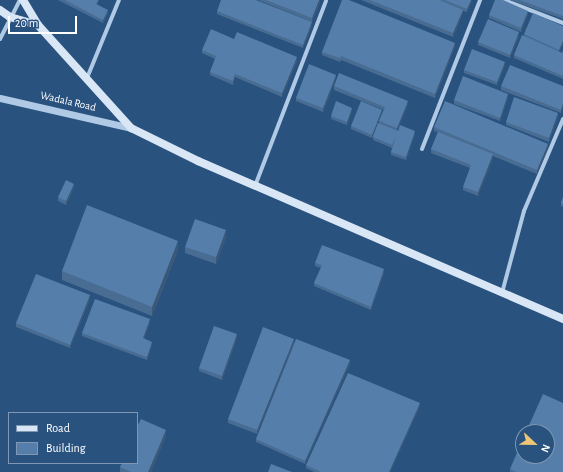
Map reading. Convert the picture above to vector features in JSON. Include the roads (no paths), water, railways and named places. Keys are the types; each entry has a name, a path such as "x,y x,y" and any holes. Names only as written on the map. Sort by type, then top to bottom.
{"main road":[{"path":"23,0 38,25 88,78 131,128 255,186 502,294 563,319"},
{"path":"0,10 10,17 38,25"}],"street":[{"path":"0,40 10,17 20,0"},
{"path":"88,78 119,0"},
{"path":"255,186 326,0"},
{"path":"422,149 480,0"},
{"path":"504,0 563,23"},
{"name":"Wadala Road","path":"0,98 131,128"},
{"path":"502,294 524,211 563,119"}]}
